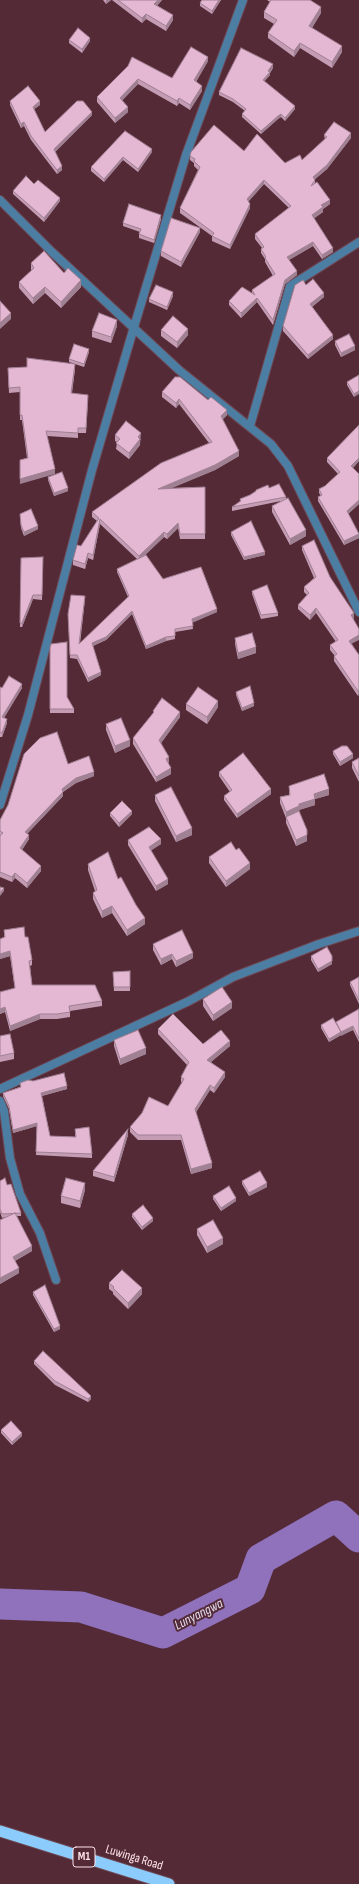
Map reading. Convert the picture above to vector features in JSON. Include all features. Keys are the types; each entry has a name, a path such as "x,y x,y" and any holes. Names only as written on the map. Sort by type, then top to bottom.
{"highway":[{"name":"Luwinga Road","path":"0,1831 169,1884"}],"street":[{"path":"0,804 28,715 92,470 134,327 186,155 243,0"},
{"path":"0,200 52,252 180,370 271,444 288,466 359,612"},
{"path":"250,426 290,286 359,242"},
{"path":"0,1090 189,1001 233,977 319,944 359,931"},
{"path":"0,1101 4,1111 10,1158 20,1194 40,1233 56,1280"}],"building":[{"path":"118,0 158,0 154,4 173,15 166,26 146,14 142,18"},
{"path":"202,0 219,0 212,11 200,3"},
{"path":"271,0 310,0 321,7 309,26 342,46 332,62 300,43 294,51 268,33 277,20 264,12"},
{"path":"78,28 90,38 82,49 69,40"},
{"path":"191,47 208,57 194,80 202,86 190,105 179,98 177,101 138,79 120,98 128,107 115,118 97,97 128,66 132,57 172,78"},
{"path":"241,48 273,64 268,71 270,72 263,80 295,106 285,118 281,114 261,131 242,114 246,109 233,99 219,92"},
{"path":"28,86 40,101 33,107 45,132 77,101 83,101 92,112 54,149 62,166 57,170 31,136 24,122 21,124 10,101"},
{"path":"334,122 351,133 327,165 313,177 315,180 311,186 317,182 330,200 321,205 323,207 312,215 333,248 322,255 313,242 287,257 297,271 285,280 273,320 257,298 241,313 229,301 242,287 255,295 252,290 275,274 261,249 264,247 255,234 291,206 264,180 247,199 250,204 230,245 212,236 214,233 180,208 200,167 194,161 195,159 190,156 191,152 214,125 244,151 257,134 285,163 300,155 302,160 327,137 324,135"},
{"path":"125,131 152,149 138,169 123,157 104,179 91,167"},
{"path":"26,176 34,184 38,180 60,198 44,218 13,191"},
{"path":"129,204 161,215 154,240 139,234 141,229 123,223"},
{"path":"171,218 200,228 181,262 161,251"},
{"path":"44,251 64,273 68,268 81,280 61,302 45,287 33,298 19,282 34,268 31,263"},
{"path":"313,279 324,293 310,304 333,335 308,355 283,326 295,285 303,280 306,285"},
{"path":"156,285 173,292 167,307 149,299"},
{"path":"0,301 11,313 0,323"},
{"path":"99,313 117,320 111,337 92,331"},
{"path":"173,316 188,329 177,342 161,330"},
{"path":"349,334 355,346 341,353 335,341"},
{"path":"74,344 89,349 84,364 69,359"},
{"path":"27,358 75,364 71,393 88,395 86,428 78,428 78,433 46,431 55,469 20,479 20,460 28,458 22,415 20,415 20,387 9,388 8,368 27,367"},
{"path":"359,375 359,391 354,394 347,382"},
{"path":"175,377 180,377 208,400 211,397 227,410 221,416 239,451 215,465 158,489 205,487 205,534 180,534 178,523 167,534 164,532 139,556 100,519 93,555 88,553 85,564 73,560 77,545 81,546 99,518 92,512 161,463 212,442 179,399 176,403 162,392"},
{"path":"126,421 141,433 138,437 140,439 129,453 116,443 120,439 115,435"},
{"path":"359,425 359,458 351,466 359,474 359,500 347,511 359,534 344,541 318,497 322,495 319,489 325,486 340,472 327,458"},
{"path":"62,472 68,488 54,493 48,477"},
{"path":"279,484 286,497 232,507 241,501 240,499 250,495 256,490 268,485 269,488"},
{"path":"288,498 306,530 290,539 272,506"},
{"path":"31,509 38,526 24,532 21,525 20,514"},
{"path":"251,521 265,552 244,557 231,532"},
{"path":"314,540 330,577 354,613 351,615 359,629 359,635 349,641 359,655 358,691 334,656 337,654 330,645 338,640 316,608 310,615 298,605 309,593 304,587 316,577 302,546"},
{"path":"146,555 163,579 201,567 217,609 192,619 193,626 175,629 175,636 166,637 146,646 132,611 106,637 92,643 101,672 88,678 77,655 70,655 68,614 71,595 85,596 79,644 129,596 117,569"},
{"path":"43,557 42,595 33,595 22,623 20,623 21,558"},
{"path":"267,585 278,613 261,615 252,591"},
{"path":"252,633 256,647 238,653 235,638"},
{"path":"67,642 67,697 74,709 50,709 51,644"},
{"path":"9,676 22,684 2,717 7,719 2,733 0,732 0,687 2,688"},
{"path":"250,686 254,703 242,708 236,692"},
{"path":"198,687 218,701 207,717 186,704"},
{"path":"162,698 180,712 159,740 169,757 166,759 171,768 156,777 133,738 154,712 153,711"},
{"path":"121,718 130,740 115,746 106,724"},
{"path":"57,732 68,764 89,756 94,772 76,778 62,789 63,792 25,832 29,835 20,848 41,866 27,883 15,873 12,877 0,872 0,836 3,833 0,831 0,820 8,805 24,754 40,738"},
{"path":"342,746 347,746 353,754 340,762 333,751"},
{"path":"243,753 271,789 237,814 224,796 232,790 219,772"},
{"path":"359,758 359,776 352,762"},
{"path":"324,774 329,789 314,794 315,799 299,804 299,806 286,812 280,797 290,795 289,786"},
{"path":"171,787 192,828 176,836 155,795"},
{"path":"122,801 132,811 119,823 110,813"},
{"path":"299,811 307,830 307,835 296,840 286,817"},
{"path":"149,827 161,839 149,847 168,879 156,886 128,840"},
{"path":"231,842 236,850 239,848 250,863 226,881 209,857"},
{"path":"108,852 118,879 121,877 145,918 127,930 112,906 102,911 93,893 97,890 88,864"},
{"path":"0,887 4,888 0,893"},
{"path":"24,927 25,937 28,937 32,960 29,961 32,985 95,985 102,1001 69,1006 70,1012 40,1014 10,1026 5,1007 0,1009 0,992 15,988 10,951 0,954 0,939 5,937 4,930"},
{"path":"182,930 193,953 176,961 172,954 161,959 153,944"},
{"path":"327,947 332,956 332,961 318,969 311,956"},
{"path":"130,971 130,987 114,987 113,972"},
{"path":"359,977 359,1000 350,982"},
{"path":"222,987 232,1002 213,1015 203,999"},
{"path":"359,1009 359,1039 353,1026 341,1032 336,1022"},
{"path":"173,1014 203,1044 221,1030 230,1041 207,1060 225,1072 214,1088 210,1085 195,1109 212,1163 191,1169 181,1135 138,1135 130,1127 142,1113 149,1097 168,1106 184,1079 181,1077 189,1062 158,1029"},
{"path":"333,1018 341,1032 329,1039 321,1025"},
{"path":"138,1030 146,1048 120,1059 114,1040"},
{"path":"10,1034 14,1053 0,1056 0,1036"},
{"path":"64,1073 67,1086 41,1093 50,1136 76,1137 75,1129 89,1127 92,1154 36,1152 37,1123 13,1130 9,1106 3,1093 21,1087 20,1083 28,1080 33,1081"},
{"path":"128,1129 114,1177 93,1171"},
{"path":"260,1171 267,1183 249,1193 242,1181"},
{"path":"5,1178 7,1185 11,1184 21,1213 2,1214 0,1209 0,1181"},
{"path":"66,1178 85,1183 80,1201 61,1196"},
{"path":"229,1186 236,1198 221,1208 213,1196"},
{"path":"143,1205 153,1218 142,1227 132,1214"},
{"path":"15,1213 32,1246 13,1257 19,1268 0,1278 0,1220"},
{"path":"213,1220 223,1238 207,1247 197,1229"},
{"path":"122,1270 142,1288 128,1303 109,1283"},
{"path":"45,1285 60,1326 54,1329 33,1292"},
{"path":"43,1351 91,1396 88,1399 55,1381 34,1361"},
{"path":"11,1421 22,1433 12,1442 1,1430"}],"waterway":[{"name":"Lunyangwa","path":"0,1604 81,1607 163,1633 250,1589 261,1559 336,1516 359,1537"}]}
